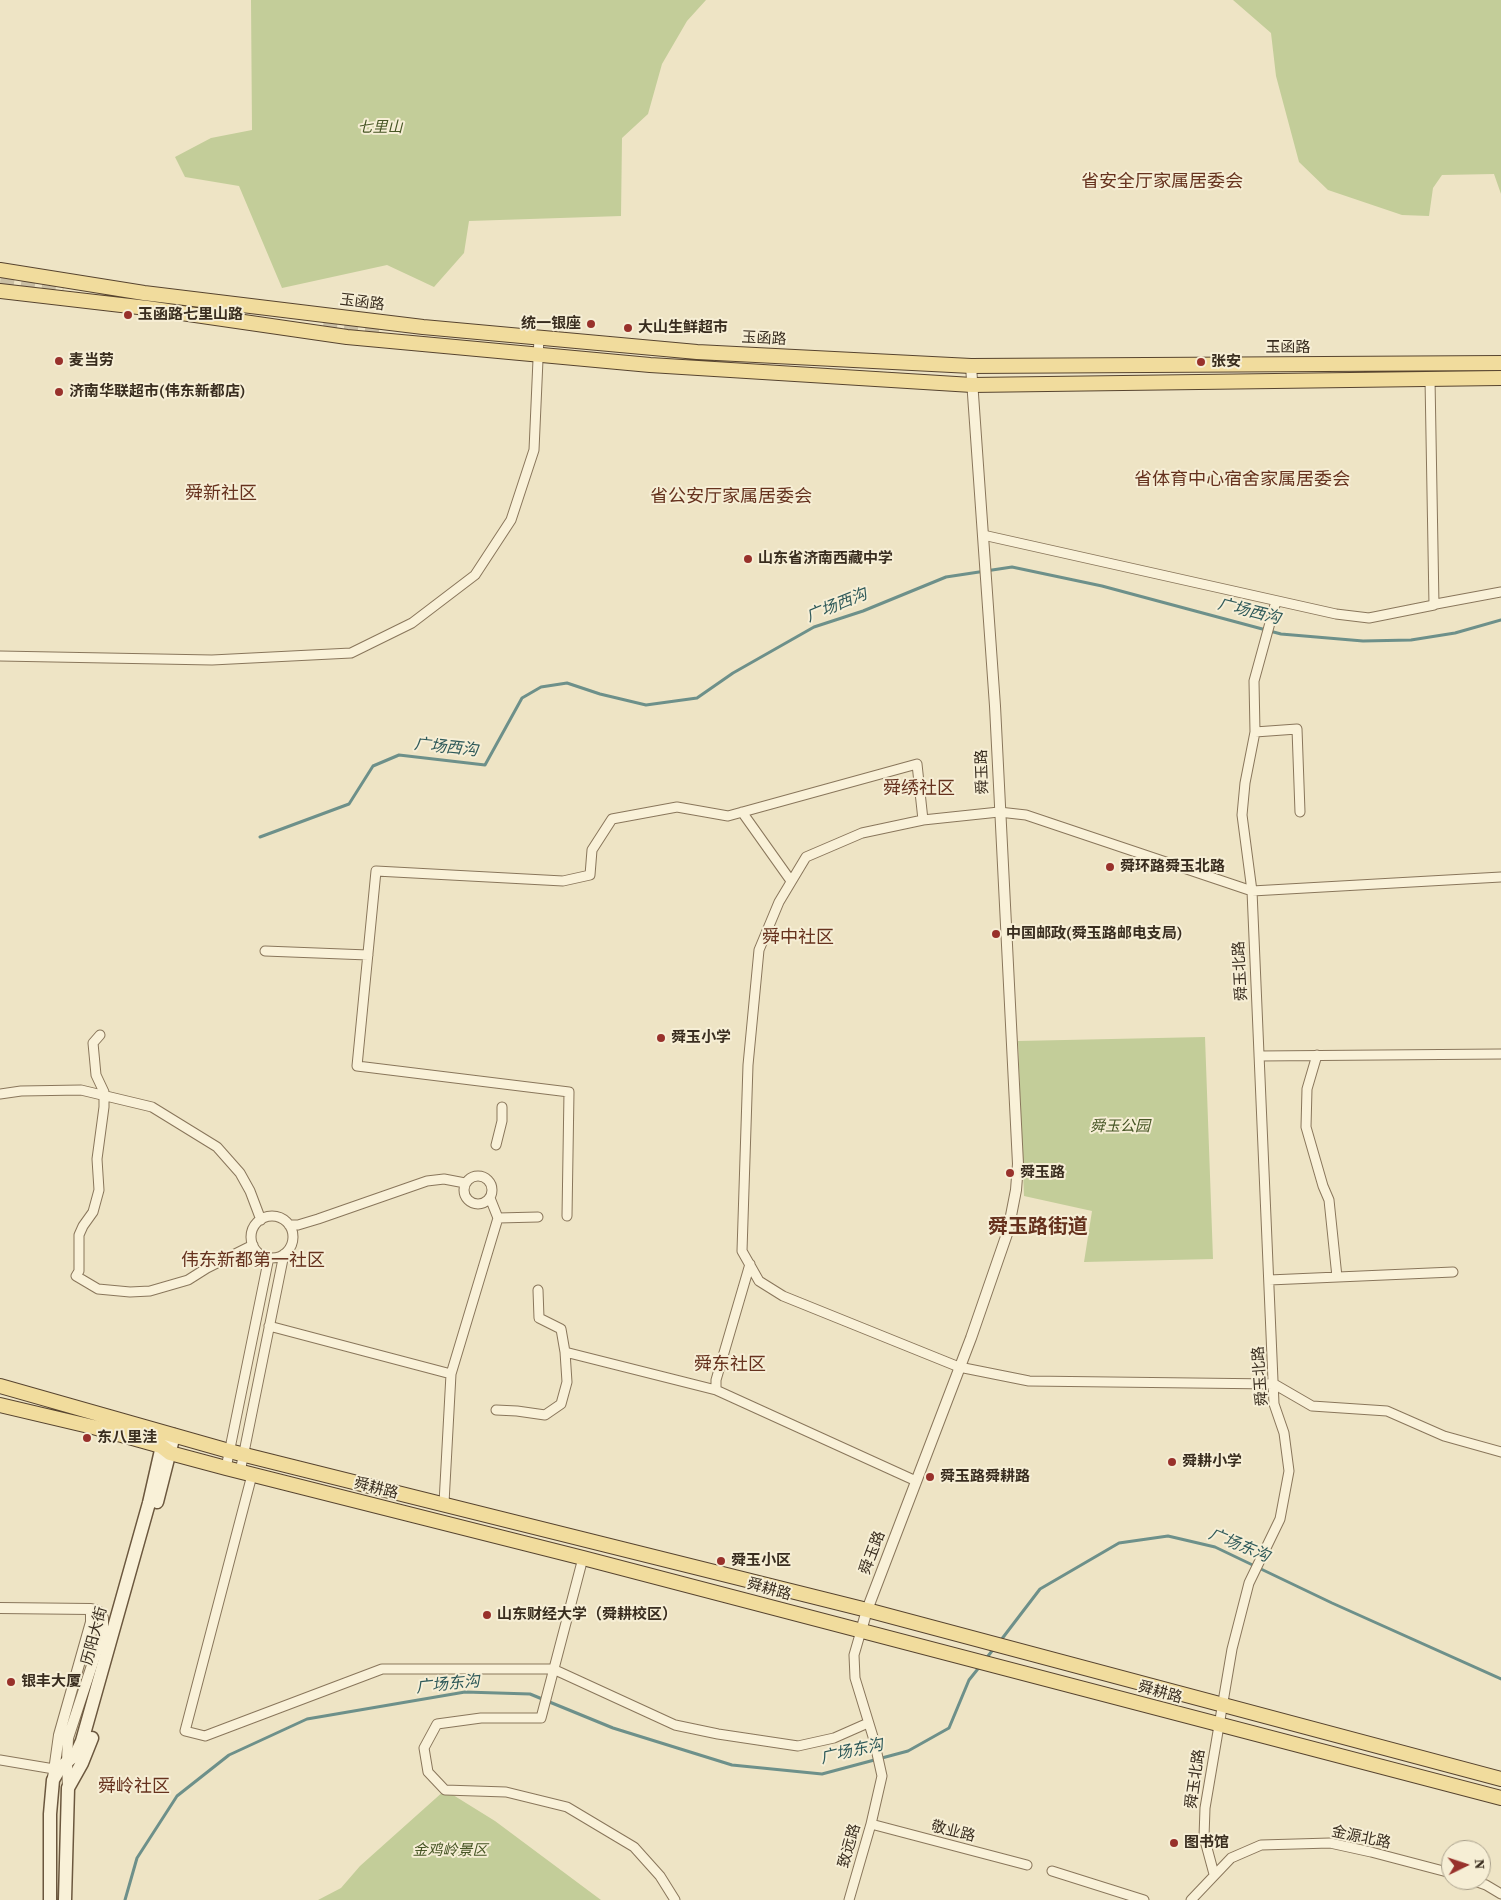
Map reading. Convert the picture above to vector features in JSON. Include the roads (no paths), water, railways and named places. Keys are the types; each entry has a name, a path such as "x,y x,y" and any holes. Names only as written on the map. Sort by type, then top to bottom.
{"main road":[{"name":"玉函路","path":"0,270 144,293 423,326 697,352 971,366 1501,363"},
{"path":"0,291 147,308 347,337 650,365 972,384 1501,378"},
{"name":"舜耕路","path":"0,1386 229,1451 244,1453 444,1503 532,1528 867,1610 1501,1779"},
{"name":"舜耕路","path":"0,1405 57,1418 226,1468 583,1558 1501,1798"},
{"name":"历阳大街","path":"65,1900 68,1788 90,1744 169,1434"},
{"name":"历阳大街","path":"54,1774 76,1754 82,1741 149,1503 166,1450"},
{"path":"50,1900 50,1814 54,1774"}],"street":[{"path":"0,656 212,660 351,653 412,623 475,575 511,520 534,450 539,338"},
{"name":"舜玉路","path":"861,1631 867,1610 960,1367 1008,1231 1017,1175 1004,864 999,812 996,706 971,366"},
{"path":"983,535 1336,614 1369,618 1434,605 1430,379"},
{"path":"1436,604 1501,592"},
{"name":"舜玉北路","path":"1214,1874 1204,1837 1205,1808 1232,1649 1249,1583 1280,1519 1288,1471 1284,1433 1274,1404 1252,890 1242,815 1245,783 1255,732 1254,681 1276,601"},
{"path":"1255,732 1297,729 1300,812"},
{"path":"568,1216 570,1121 568,1092 357,1066 376,871 564,881 590,875 592,850 612,819 677,807 728,816 917,764 923,820"},
{"path":"742,812 791,881"},
{"path":"1501,877 1252,890 1026,815 999,812 923,820 862,833 806,857 779,902 759,950 748,1065 742,1251 758,1281 783,1296 960,1367 1029,1381 1274,1384 1312,1406 1387,1411 1444,1436 1501,1452"},
{"path":"265,951 368,955"},
{"path":"100,1036 93,1043 96,1075 104,1096 97,1159 99,1190 93,1212 79,1235 78,1271 76,1276 98,1289 130,1292 150,1291 188,1280 207,1268 253,1245"},
{"path":"1259,1056 1501,1054"},
{"path":"1317,1055 1307,1089 1306,1127 1323,1186 1329,1200 1337,1277"},
{"path":"0,1094 21,1091 81,1090 152,1107 217,1147 240,1174 250,1191 260,1220"},
{"path":"496,1145 502,1121 502,1107"},
{"path":"289,1225 298,1225 318,1219 427,1181 444,1179 465,1183 476,1176 484,1177 492,1186 490,1198 498,1218 451,1374 444,1503"},
{"path":"465,1183 464,1192 472,1203 482,1204 490,1198"},
{"path":"284,1254 269,1258 257,1251 253,1245 252,1231 260,1220 266,1217 279,1217 289,1225 292,1231 292,1244 284,1254 244,1453 246,1473 185,1731 205,1736 382,1669 553,1669 675,1725 718,1734 798,1746 834,1738 868,1723 854,1678 854,1655 861,1631"},
{"path":"498,1218 538,1217"},
{"path":"226,1468 269,1258"},
{"path":"716,1390 716,1380 750,1264"},
{"path":"1269,1280 1454,1272"},
{"path":"496,1410 517,1410 545,1415 561,1404 567,1382 561,1329 539,1318 538,1290"},
{"path":"269,1326 451,1374"},
{"path":"565,1352 716,1390 916,1480"},
{"path":"583,1558 541,1718 481,1718 437,1724 424,1748 428,1772 445,1790 506,1792 566,1807 634,1847 660,1876 675,1900"},
{"path":"0,1608 91,1609 98,1611 103,1618 103,1632 68,1738 68,1788"},
{"path":"0,1760 54,1774 59,1735 92,1622 91,1609"},
{"name":"致远路","path":"849,1900 871,1824 882,1776 868,1723"},
{"name":"敬业路","path":"871,1824 1028,1865"},
{"name":"金源北路","path":"1191,1900 1230,1858 1261,1845 1330,1843 1441,1870"},
{"path":"1052,1871 1144,1900"}],"waterway":[{"name":"广场西沟","path":"260,837 349,804 373,766 399,755 485,765 522,698 541,687 567,683 600,694 646,705 697,698 733,673 814,627 863,611 946,577 1012,567 1102,586 1281,634 1363,641 1411,640 1455,633 1501,620"},
{"name":"广场东沟","path":"1001,1640 1040,1589 1119,1543 1168,1536 1215,1547 1332,1603 1501,1679"},
{"name":"广场东沟","path":"985,1660 995,1647"},
{"name":"广场东沟","path":"125,1900 137,1858 177,1796 229,1755 307,1719 465,1692 530,1694 613,1728 732,1765 822,1774 908,1751 949,1728 969,1680 981,1665"}],"tunnel":[{"path":"0,282 63,292"},
{"path":"323,327 381,334"}],"place":[{"name":"玉函路七里山路","path":"128,315"},
{"name":"统一银座","path":"591,324"},
{"name":"大山生鲜超市","path":"628,328"},
{"name":"麦当劳","path":"59,361"},
{"name":"张安","path":"1201,362"},
{"name":"济南华联超市(伟东新都店)","path":"59,392"},
{"name":"山东省济南西藏中学","path":"748,559"},
{"name":"舜环路舜玉北路","path":"1110,867"},
{"name":"中国邮政(舜玉路邮电支局)","path":"996,934"},
{"name":"舜玉小学","path":"661,1038"},
{"name":"舜玉路","path":"1010,1173"},
{"name":"东八里洼","path":"87,1438"},
{"name":"舜耕小学","path":"1172,1462"},
{"name":"舜玉路舜耕路","path":"930,1477"},
{"name":"舜玉小区","path":"721,1561"},
{"name":"山东财经大学（舜耕校区）","path":"487,1615"},
{"name":"银丰大厦","path":"11,1682"},
{"name":"图书馆","path":"1174,1843"}],"district":[{"name":"省安全厅家属居委会","path":"1162,182"},
{"name":"省体育中心宿舍家属居委会","path":"1242,480"},
{"name":"舜新社区","path":"221,494"},
{"name":"省公安厅家属居委会","path":"731,497"},
{"name":"舜绣社区","path":"919,789"},
{"name":"舜中社区","path":"798,938"},
{"name":"舜玉路街道","path":"1038,1228"},
{"name":"伟东新都第一社区","path":"253,1261"},
{"name":"舜东社区","path":"730,1365"},
{"name":"舜岭社区","path":"134,1787"}],"park label":[{"name":"七里山","path":"380,128"},
{"name":"舜玉公园","path":"1120,1127"},
{"name":"金鸡岭景区","path":"450,1851"}]}
